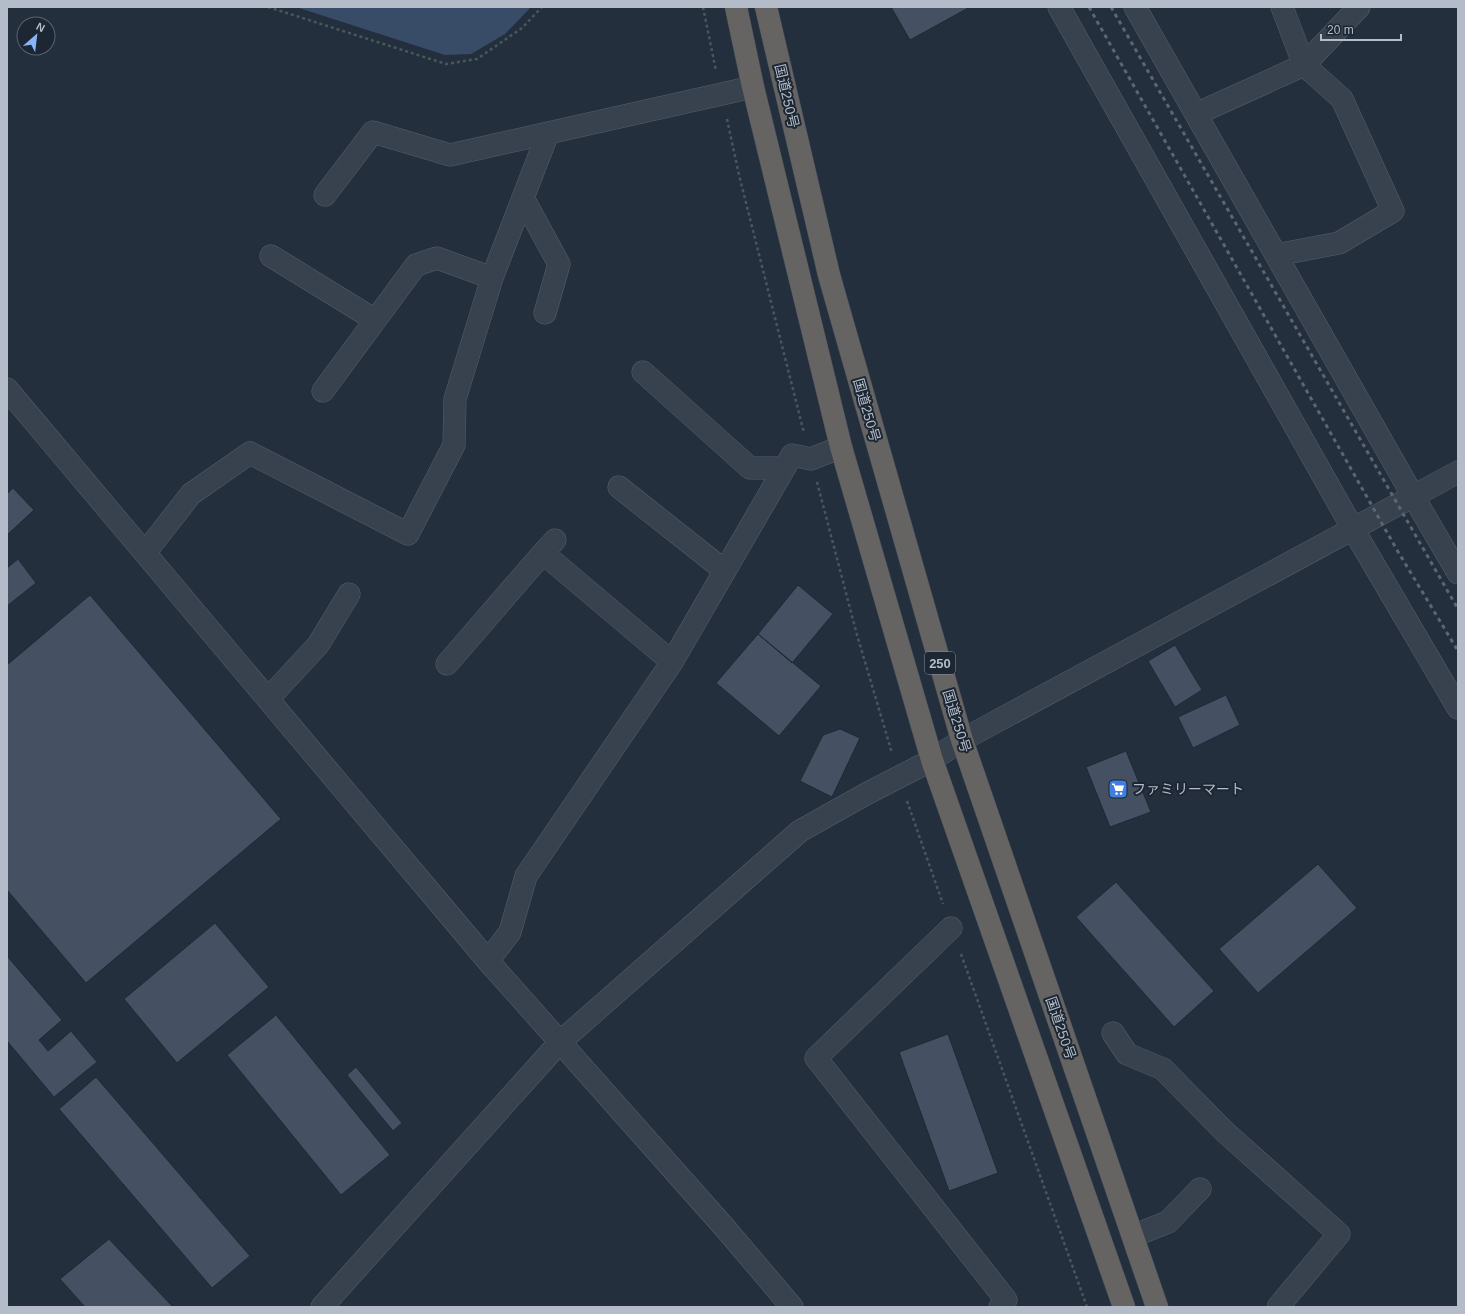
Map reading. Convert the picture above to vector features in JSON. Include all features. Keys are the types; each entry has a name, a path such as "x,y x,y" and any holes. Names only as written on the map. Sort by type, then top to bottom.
{"highway":[{"name":"250","path":"736,7 753,87 841,447 932,760 1122,1307"},
{"name":"国道250号","path":"766,7 829,275 962,740 1157,1307"}],"street":[{"path":"1059,7 1353,529 1458,708"},
{"path":"1135,7 1458,573"},
{"path":"1276,255 1338,243 1393,211 1342,99 1304,65 1282,7"},
{"path":"1196,114 1304,65 1359,7"},
{"path":"325,195 373,132 450,155 753,87"},
{"path":"145,553 191,494 250,453 408,534 454,445 455,399 492,278 548,133"},
{"path":"523,198 559,264 545,313"},
{"path":"271,256 376,320"},
{"path":"323,391 416,265 437,258 492,278"},
{"path":"643,372 750,468 784,468"},
{"path":"7,389 488,961 725,1228 792,1307"},
{"path":"488,961 510,932 526,876 672,662 792,455 811,459 841,447"},
{"path":"322,1307 560,1042 800,831 866,794 932,760 962,740 1458,472"},
{"path":"619,487 725,571"},
{"path":"447,664 549,546 672,662"},
{"path":"268,699 318,646 349,594"},
{"path":"952,928 816,1058 1006,1305"},
{"path":"1113,1034 1127,1054 1163,1069 1225,1132 1339,1234 1281,1306"},
{"path":"1133,1236 1168,1222 1200,1189"}],"path":[{"path":"268,7 446,64 477,59 522,28 542,7"}],"water":[{"path":"296,7 531,7 505,34 471,54 445,55"}],"building":[{"path":"891,7 970,7 910,40"},
{"path":"13,488 34,510 7,535 7,494"},
{"path":"18,559 36,583 7,606 7,568"},
{"path":"798,585 833,614 792,663 758,634"},
{"path":"90,595 281,819 86,983 7,890 7,665"},
{"path":"758,634 821,686 779,736 716,683"},
{"path":"1175,645 1202,690 1175,707 1148,661"},
{"path":"1226,695 1240,725 1193,748 1178,717"},
{"path":"840,729 860,738 832,797 800,781 823,735"},
{"name":"ファミリーマート","path":"1126,751 1151,812 1110,827 1086,767"},
{"path":"1318,864 1357,908 1258,993 1219,949"},
{"path":"1116,882 1214,991 1174,1027 1076,917"},
{"path":"215,923 269,987 177,1063 124,999"},
{"path":"7,956 62,1020 39,1040 48,1051 71,1031 97,1062 54,1097 7,1041"},
{"path":"276,1015 390,1155 341,1195 227,1055"},
{"path":"948,1034 998,1173 949,1191 899,1052"},
{"path":"356,1067 402,1123 393,1131 347,1075"},
{"path":"96,1077 250,1256 212,1288 59,1109"},
{"path":"109,1239 173,1307 85,1307 60,1279"}],"railway":[{"path":"1089,7 1397,550 1458,651"},
{"path":"1111,7 1458,609"}],"place":[{"name":"ファミリーマート","path":"1118,789"}]}
